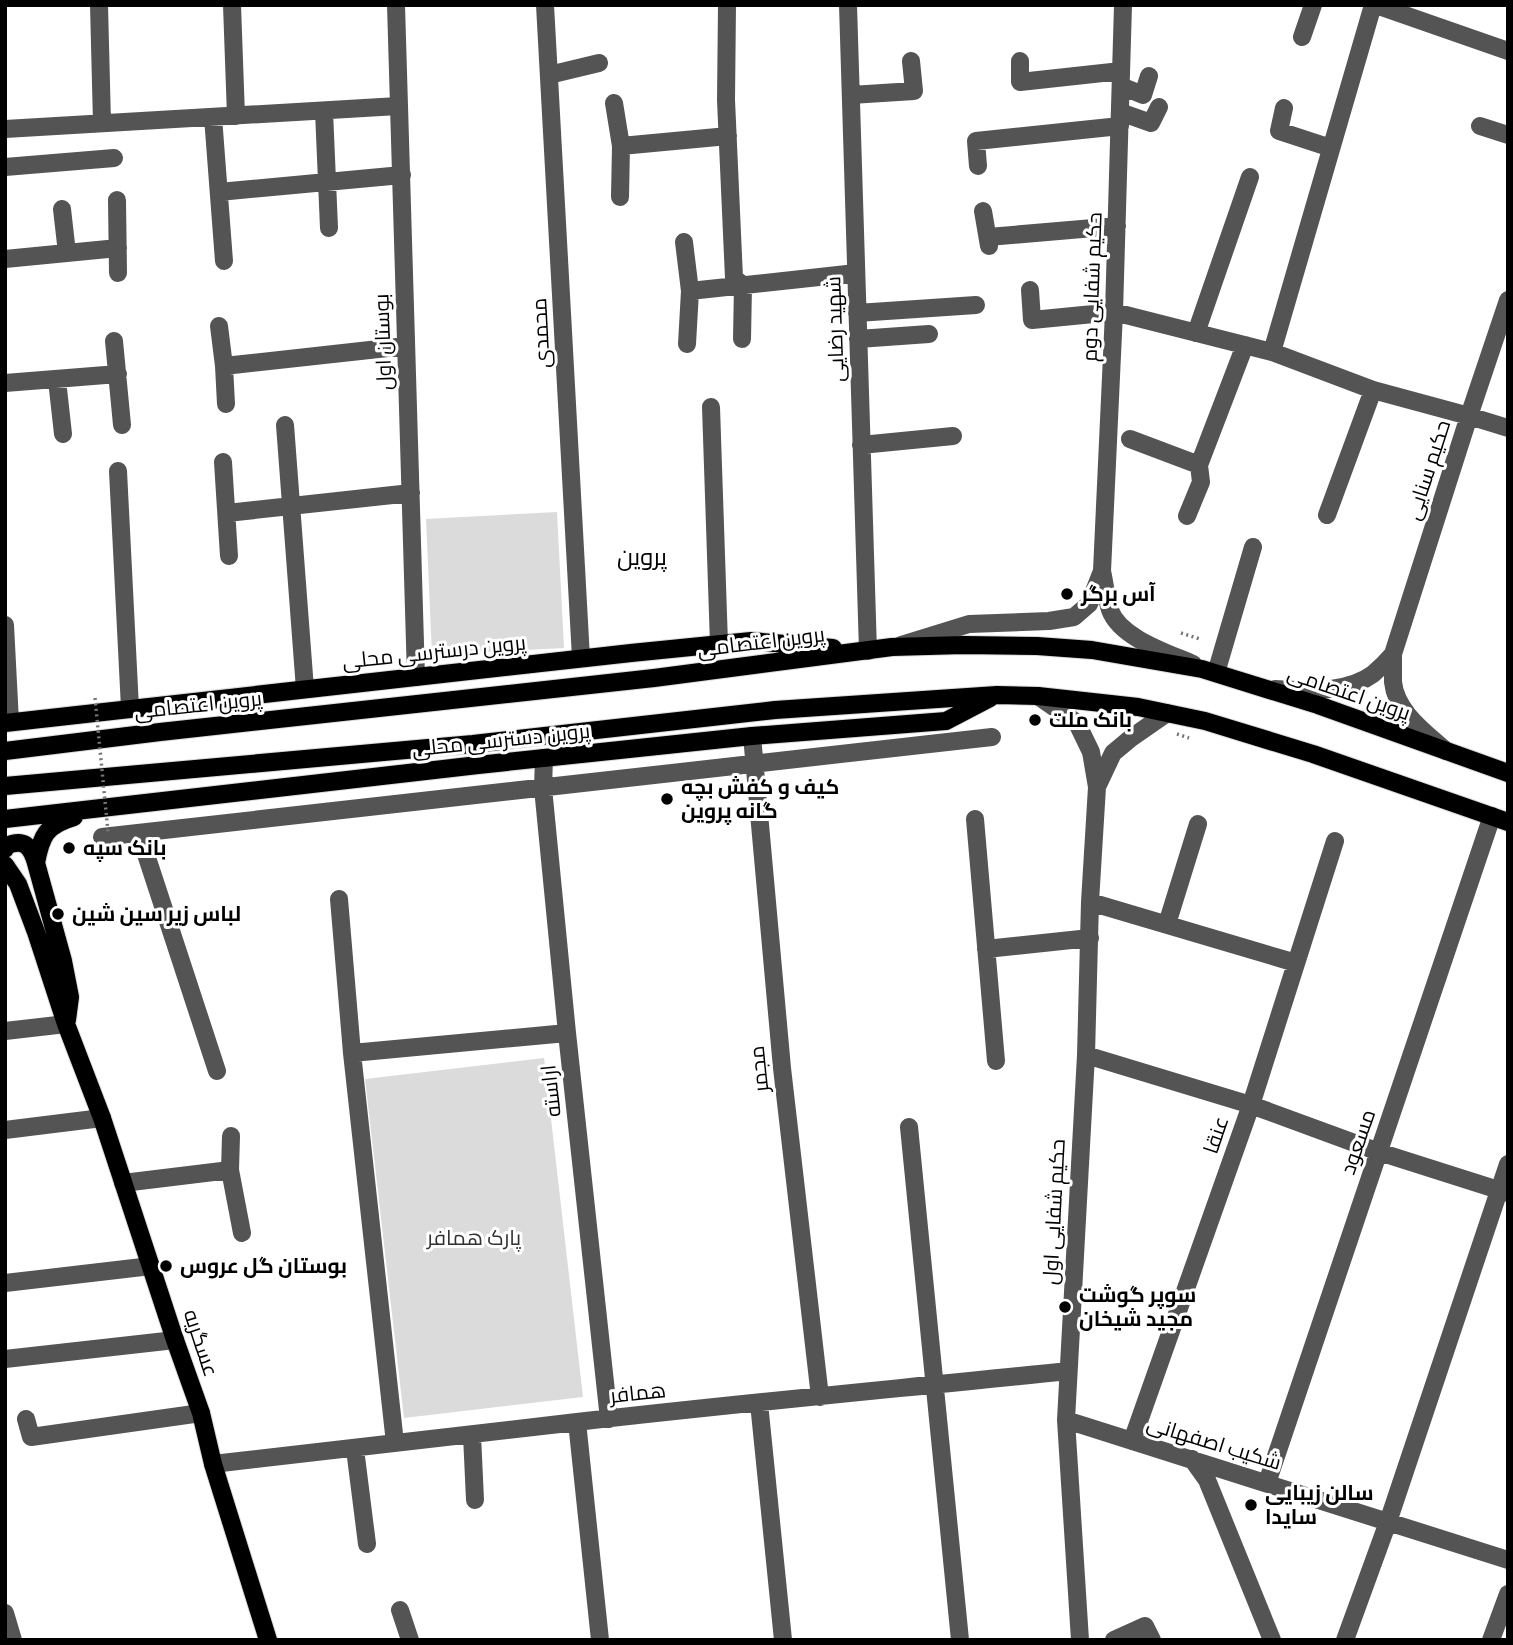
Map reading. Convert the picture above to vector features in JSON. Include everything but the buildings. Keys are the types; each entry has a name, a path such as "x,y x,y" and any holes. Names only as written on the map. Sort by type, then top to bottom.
{"main road":[{"name":"پروین درسترسی محلی","path":"8,722 582,658 751,642 868,651"},
{"name":"پروین اعتصامی","path":"5,751 654,678 892,647 964,645 1078,649 1209,671 1508,772"},
{"path":"5,786 473,744 775,710 997,695 1038,696 1138,707 1205,721 1313,754 1500,819"},
{"name":"پروین دسترسی محلی","path":"5,819 752,736 946,721 997,695"},
{"path":"36,863 44,835 58,821 104,808"},
{"path":"5,849 15,842 24,844 32,851 36,863"},
{"name":"عسگریه","path":"36,863 70,997 66,1024"},
{"name":"عسگریه","path":"5,865 18,884 66,1024 102,1118 201,1413 268,1640"}],"street":[{"path":"99,5 102,123"},
{"path":"232,5 236,116"},
{"name":"بوستان اول","path":"396,5 416,677"},
{"name":"محمدی","path":"545,5 582,658"},
{"path":"727,5 726,100 734,278 743,285"},
{"name":"شهید رضایی","path":"848,5 868,651"},
{"name":"حکیم شفایی دوم","path":"1102,571 1114,312 1123,5"},
{"path":"1302,37 1313,5"},
{"path":"1187,516 1200,482 1199,465 1257,349 1331,148 1374,5 1508,51"},
{"path":"851,95 914,91 911,61"},
{"path":"1020,61 1020,82 1121,79 1143,94 1149,76"},
{"path":"549,75 599,62"},
{"path":"614,103 621,146 620,197"},
{"path":"5,129 398,106"},
{"path":"978,166 976,141 1120,119 1151,123 1158,107"},
{"path":"1284,108 1279,131 1331,148"},
{"path":"324,111 329,228"},
{"path":"213,117 224,261"},
{"path":"1480,126 1508,135"},
{"path":"621,146 728,136"},
{"path":"5,167 114,158"},
{"path":"219,192 402,175"},
{"path":"1196,333 1250,177"},
{"path":"117,200 118,273"},
{"path":"62,209 67,253"},
{"path":"983,211 989,242 1117,226"},
{"path":"684,242 690,291 687,344"},
{"path":"5,259 118,248"},
{"path":"690,291 856,274"},
{"path":"742,340 743,285"},
{"path":"1030,290 1032,320 1114,312 1257,349 1373,390 1508,428"},
{"name":"حکیم سنایی","path":"1393,654 1508,300"},
{"path":"857,313 976,305"},
{"path":"219,326 226,404"},
{"path":"858,339 929,334"},
{"path":"114,341 122,425"},
{"path":"224,366 406,346"},
{"path":"5,383 118,373"},
{"path":"57,380 63,434"},
{"path":"1327,515 1373,390"},
{"path":"711,407 719,645"},
{"path":"285,425 305,689"},
{"path":"861,445 953,436"},
{"path":"1130,439 1199,465"},
{"path":"223,461 229,556"},
{"path":"118,471 130,708"},
{"path":"226,513 411,494"},
{"path":"1102,571 1110,610 1123,627 1137,639 1209,671 1254,547"},
{"path":"892,647 969,624 1049,621 1074,617 1089,604 1102,571"},
{"path":"5,625 8,722"},
{"path":"1266,689 1315,690 1348,686 1372,675 1393,654"},
{"path":"1393,654 1393,684 1399,704 1414,722 1446,751"},
{"path":"1038,696 1077,723 1091,752 1097,787"},
{"path":"1097,787 1113,754 1167,713"},
{"name":"مجمر","path":"752,736 782,1068 820,1397"},
{"path":"105,834 139,834 258,818 992,737"},
{"name":"اراسته","path":"544,758 543,788 567,1033 609,1419"},
{"name":"حکیم شفایی اول","path":"1080,1640 1066,1420 1086,1055 1090,902 1097,787"},
{"path":"975,819 996,1061"},
{"name":"مسعود","path":"1267,1483 1379,1152 1500,819"},
{"path":"1167,925 1198,824"},
{"path":"139,834 217,1072"},
{"name":"عنقا","path":"1132,1441 1251,1105 1335,841"},
{"path":"339,899 352,1053 395,1443"},
{"path":"1090,902 1296,963"},
{"path":"986,949 1090,938"},
{"path":"5,1031 66,1024"},
{"path":"352,1053 567,1033"},
{"path":"1086,1055 1251,1105 1379,1152 1503,1191"},
{"path":"5,1129 102,1118"},
{"path":"909,1127 960,1640"},
{"path":"231,1136 230,1170 242,1234"},
{"path":"1345,1640 1503,1191 1508,1164"},
{"path":"123,1183 230,1170"},
{"path":"5,1283 151,1266"},
{"path":"5,1359 175,1340"},
{"name":"همافر","path":"214,1464 577,1422 1068,1371"},
{"path":"759,1403 783,1640"},
{"path":"26,1419 31,1437 201,1413"},
{"name":"شکیب اصفهانی","path":"1066,1420 1508,1560"},
{"path":"577,1422 600,1640"},
{"path":"472,1435 475,1500"},
{"path":"355,1449 367,1544"},
{"path":"1192,1460 1207,1480 1272,1640"},
{"path":"1491,1640 1508,1594"},
{"path":"400,1610 410,1640"},
{"path":"5,1614 13,1640"},
{"path":"1114,1640 1145,1626 1153,1640"}],"path":[{"path":"1181,633 1200,639"},
{"path":"95,698 105,834"}],"green space":[{"path":"557,512 564,648 432,655 426,519"},
{"name":"پارک همافر","path":"544,1058 583,1397 404,1418 365,1079"}],"place":[{"name":"آس برگر","path":"1067,594"},
{"name":"بانک ملت","path":"1035,720"},
{"name":"کیف و کفش بچه گانه پروین","path":"667,799"},
{"name":"بانک سپه","path":"69,848"},
{"name":"لباس زیر سین شین","path":"58,914"},
{"name":"بوستان گل عروس","path":"166,1266"},
{"name":"سوپر گوشت مجید شیخان","path":"1065,1307"},
{"name":"سالن زیبایی سایدا","path":"1251,1505"}],"district":[{"name":"پروین","path":"642,557"}]}
